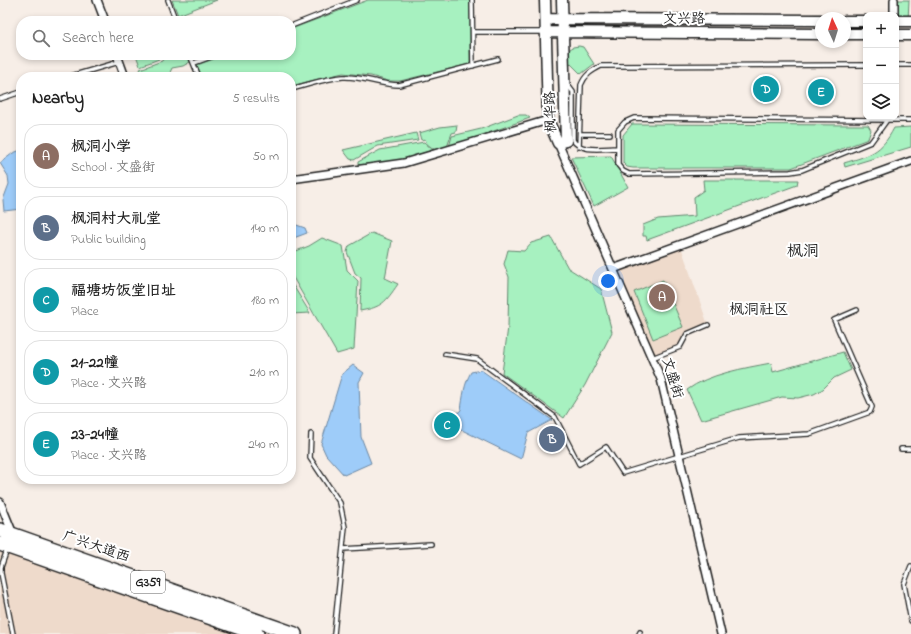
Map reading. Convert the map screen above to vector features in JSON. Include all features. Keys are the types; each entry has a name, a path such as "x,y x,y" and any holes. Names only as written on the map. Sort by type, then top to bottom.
{"highway":[{"name":"广兴大道西","path":"0,530 295,634"},
{"name":"广兴大道西","path":"4,546 257,634"}],"street":[{"path":"97,0 103,16"},
{"name":"枫华路","path":"545,0 548,120 558,143 566,141 562,0"},
{"path":"894,0 894,12"},
{"name":"文兴路","path":"546,19 815,20"},
{"path":"851,21 863,21"},
{"path":"899,21 911,21"},
{"name":"文兴路","path":"546,32 815,34"},
{"path":"851,34 863,34"},
{"path":"899,35 911,35"},
{"path":"119,60 123,72"},
{"path":"296,178 404,163 548,120"},
{"name":"文盛街","path":"558,143 652,358 662,385 721,634"},
{"path":"613,269 911,161"},
{"path":"0,502 13,534"}],"lane":[{"path":"168,0 174,16"},
{"path":"296,24 357,0"},
{"path":"472,0 473,66"},
{"path":"472,32 546,32"},
{"path":"296,88 343,77 367,79 387,85 399,85 498,59"},
{"path":"81,72 113,60"},
{"path":"192,60 197,72"},
{"path":"194,63 202,60"},
{"path":"580,147 581,85 584,78 591,71 601,66 863,65"},
{"path":"899,65 911,65"},
{"path":"564,81 573,92 573,140 580,147 618,148"},
{"path":"0,99 16,94"},
{"path":"863,119 634,118 625,122 618,130 618,165 623,171 629,174 790,172 802,170 871,142 885,120"},
{"path":"899,120 911,120"},
{"path":"580,134 610,134"},
{"path":"445,354 477,359 556,417 580,464 606,447 623,473 739,438 809,434 870,412 872,407 834,320 858,310"},
{"path":"652,358 680,348 687,334 708,325"},
{"path":"311,434 310,458 340,503 344,517 334,634"},
{"path":"901,449 911,449"},
{"path":"13,534 4,546 0,567 13,634"},
{"path":"342,549 431,544"},
{"path":"911,566 904,584 911,621"}],"shaded area":[{"path":"680,244 708,325 687,334 680,347 652,358 613,269"},
{"path":"0,530 295,634 0,634"}],"green space":[{"path":"172,0 217,0 178,15"},
{"path":"368,0 470,0 470,64 400,81 388,81 371,76 343,73 296,85 296,72 200,72 197,65 210,60 296,60 296,27"},
{"path":"890,0 909,0 908,21 899,21 899,12 890,12"},
{"path":"573,47 583,47 594,64 581,74 566,59 566,52"},
{"path":"138,60 156,60 140,66"},
{"path":"189,60 190,62 183,66 172,68 170,72 141,72 140,69 162,61"},
{"path":"518,115 526,115 530,118 449,147 452,136 481,129"},
{"path":"632,124 868,125 871,130 868,139 791,168 633,168 627,167 623,163 623,135"},
{"path":"457,125 456,132 452,133 447,147 435,150 427,144 425,139 421,140 419,133 440,127"},
{"path":"911,127 911,147 845,167 844,163 874,152 884,143 894,128"},
{"path":"416,133 418,140 378,146 354,160 350,159 343,150"},
{"path":"424,142 433,150 397,161 358,165 358,162 380,150"},
{"path":"611,156 628,187 594,206 571,157"},
{"path":"703,180 798,180 797,185 647,240 646,236 643,236 643,225 658,219 695,216 694,197 704,190"},
{"path":"372,233 392,241 385,278 398,284 390,296 378,306 360,311 361,278 355,273 347,252 349,246"},
{"path":"551,237 568,268 601,289 612,332 585,385 564,418 502,373 508,327 509,277 504,264 508,250 524,251 531,243"},
{"path":"322,238 343,246 347,270 358,281 354,349 337,354 296,283 296,251 309,246"},
{"path":"663,280 683,327 653,339 634,292"},
{"path":"296,290 310,313 296,314"},
{"path":"843,352 851,370 834,378 823,389 814,394 798,398 782,397 701,420 687,390 705,380 739,370 771,363 773,372"}],"water":[{"path":"16,152 16,210 4,211 3,200 9,184 8,176 0,163"},
{"path":"296,225 305,228 307,233 296,237"},
{"path":"353,365 364,373 359,382 361,437 371,463 344,475 326,455 321,444 342,374"},
{"path":"481,370 552,420 528,433 521,459 462,430 453,432 453,417 461,410 464,391 471,372"}],"place":[{"name":"21-22幢","path":"766,89"},
{"name":"23-24幢","path":"821,92"},
{"name":"枫洞小学","path":"662,297"},
{"name":"福塘坊饭堂旧址","path":"447,425"},
{"name":"枫洞村大礼堂","path":"552,439"}],"district":[{"name":"枫洞","path":"803,252"},
{"name":"枫洞社区","path":"759,310"}]}
